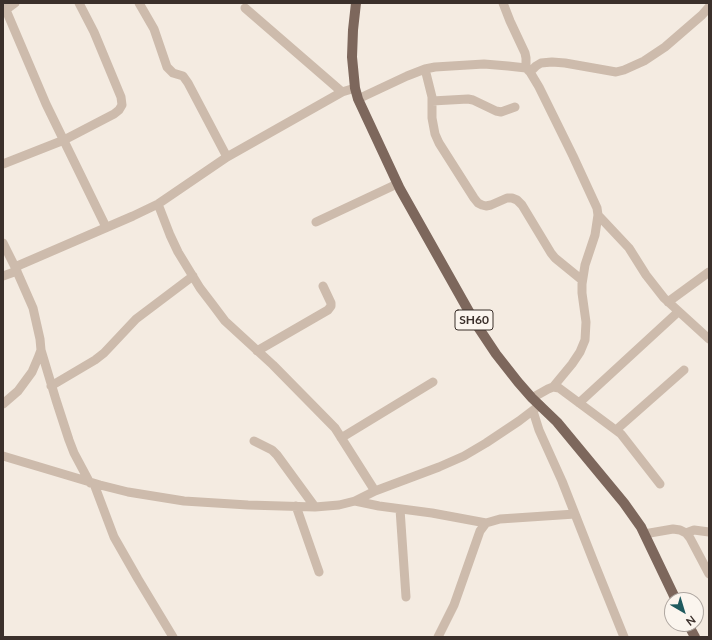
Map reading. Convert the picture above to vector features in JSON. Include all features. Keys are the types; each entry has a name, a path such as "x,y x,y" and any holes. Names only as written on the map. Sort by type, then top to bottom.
{"main road":[{"name":"SH60","path":"356,3 352,57 355,88 358,99 397,184 476,324 496,354 532,398 537,408 558,422 624,503 641,527 672,592"}],"street":[{"path":"15,3 4,8 46,104 106,227"},
{"path":"3,164 64,140 114,114 122,105 121,96 97,39 79,3"},
{"path":"139,3 154,29 167,67 173,73 183,76 188,83 227,157"},
{"path":"503,3 525,53 528,70 539,86 573,156 597,208 598,215 595,235 585,264 582,280 582,293 586,322 585,340 580,352 572,364 553,387 532,398"},
{"path":"358,99 407,76 435,66 484,64 528,70 541,63 552,62 616,72 624,70 644,61 665,47 702,15 709,6"},
{"path":"245,8 342,92"},
{"path":"425,69 430,88 432,118 435,134 439,143 478,203 486,206 507,198 517,200 522,205 555,258 582,280"},
{"path":"3,276 158,204 227,157 342,92 355,88"},
{"path":"432,101 468,99 500,112 515,107"},
{"path":"316,222 397,184"},
{"path":"158,204 178,252 200,288 226,321 335,428 375,491"},
{"path":"598,215 629,248 657,290 678,312 709,339"},
{"path":"3,243 33,308 41,350 51,386 74,453 92,483 114,537 173,637"},
{"path":"668,302 709,272"},
{"path":"51,386 95,360 104,353 136,319 193,276"},
{"path":"258,351 328,310 331,303 323,286"},
{"path":"579,403 678,312"},
{"path":"3,404 18,391 32,372 41,350"},
{"path":"616,430 684,370"},
{"path":"341,438 433,382"},
{"path":"553,387 559,388 621,434 660,484"},
{"path":"3,456 92,483 128,492 184,501 314,507 355,501 375,491 464,456 486,443 537,408 539,430 562,481 624,637"},
{"path":"254,441 272,450 277,455 314,507"},
{"path":"355,501 379,506 432,512 486,524"},
{"path":"296,506 319,572"},
{"path":"400,509 406,597"},
{"path":"438,637 454,605 480,531 486,524 500,519 575,514"},
{"path":"644,534 673,529 686,533 709,574"},
{"path":"686,533 694,530 709,532"}]}
